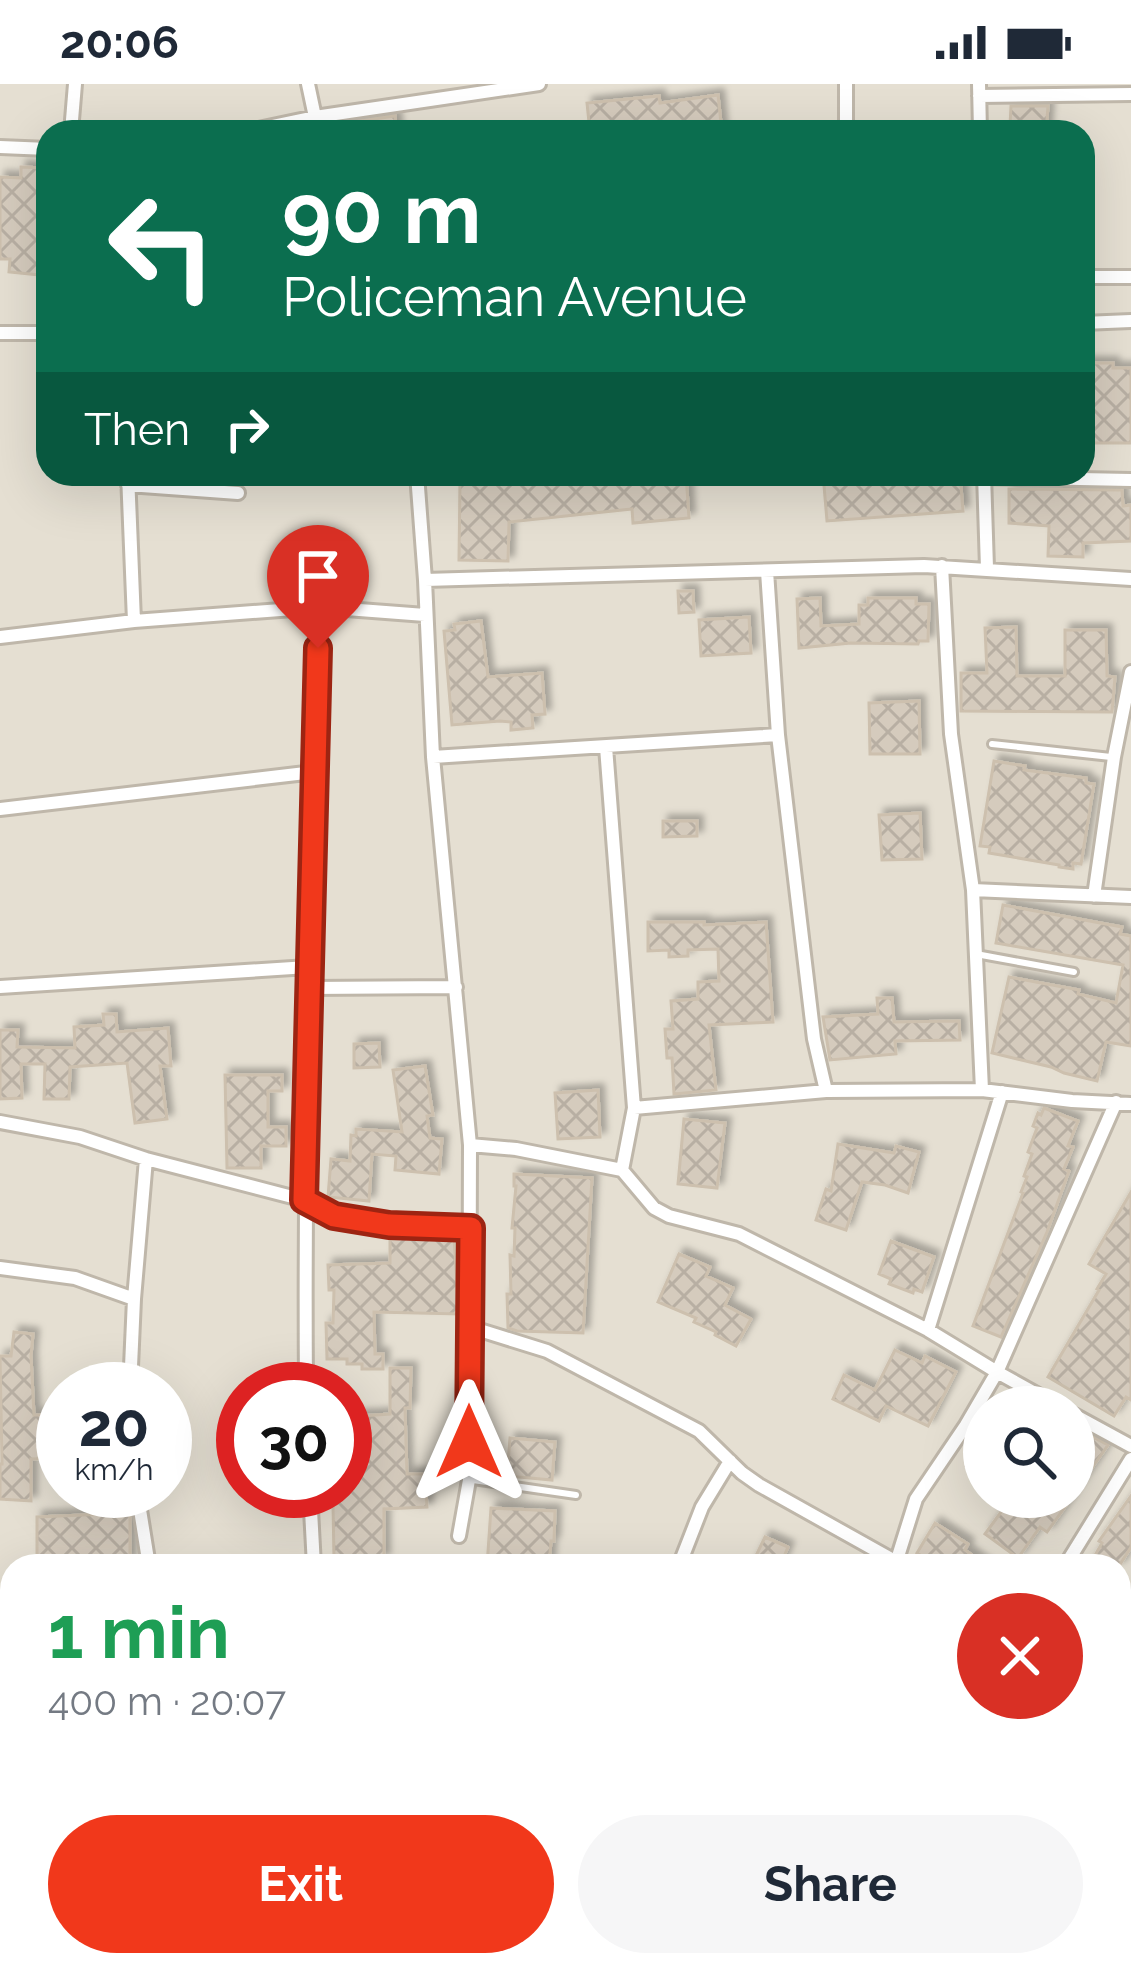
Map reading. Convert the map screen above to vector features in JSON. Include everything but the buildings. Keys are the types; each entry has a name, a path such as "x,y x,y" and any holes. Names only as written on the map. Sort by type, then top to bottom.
{"street":[{"path":"72,120 76,84"},
{"path":"308,84 315,118"},
{"path":"305,120 476,89 539,84"},
{"path":"846,84 846,120"},
{"path":"980,120 979,90 1131,94"},
{"path":"0,147 36,148"},
{"path":"1095,277 1131,277"},
{"path":"1095,322 1131,321"},
{"path":"0,333 36,333"},
{"path":"1095,479 1131,480"},
{"path":"128,486 134,621"},
{"path":"183,486 238,493"},
{"path":"418,486 433,758 470,1145 469,1480 459,1536"},
{"path":"984,486 987,568"},
{"path":"425,580 942,566 1131,579"},
{"path":"942,566 951,734 974,890 982,1090"},
{"path":"767,571 778,736 814,1039 826,1091"},
{"path":"0,637 320,607 425,615"},
{"path":"306,1362 308,968 320,607"},
{"path":"1094,896 1131,673"},
{"path":"433,758 778,736"},
{"path":"606,747 634,1108 622,1170"},
{"path":"0,809 314,772"},
{"path":"974,890 1131,897"},
{"path":"0,987 308,968"},
{"path":"308,988 456,987"},
{"path":"634,1108 826,1091 982,1090 1131,1104"},
{"path":"928,1330 1002,1092"},
{"path":"901,1554 916,1499 997,1372 1116,1102"},
{"path":"0,1122 80,1137 146,1160 304,1200 334,1216 389,1225 471,1228"},
{"path":"470,1145 622,1170 654,1208 739,1234 928,1330 1022,1386"},
{"path":"131,1362 146,1160"},
{"path":"0,1268 75,1278 134,1299"},
{"path":"470,1328 547,1352 699,1431 759,1485 880,1554"},
{"path":"1095,1426 1131,1446"},
{"path":"1072,1554 1131,1459"},
{"path":"684,1554 702,1507 730,1461"},
{"path":"141,1518 147,1554"},
{"path":"311,1518 313,1554"}],"lane":[{"path":"992,744 1114,757"},
{"path":"976,954 1074,972"},
{"path":"469,1480 576,1495"}],"shaded area":[{"path":"0,84 1131,84 1131,1554 0,1554"}],"route":[{"path":"318,648 304,1200 334,1216 389,1225 471,1228 469,1442"}]}
